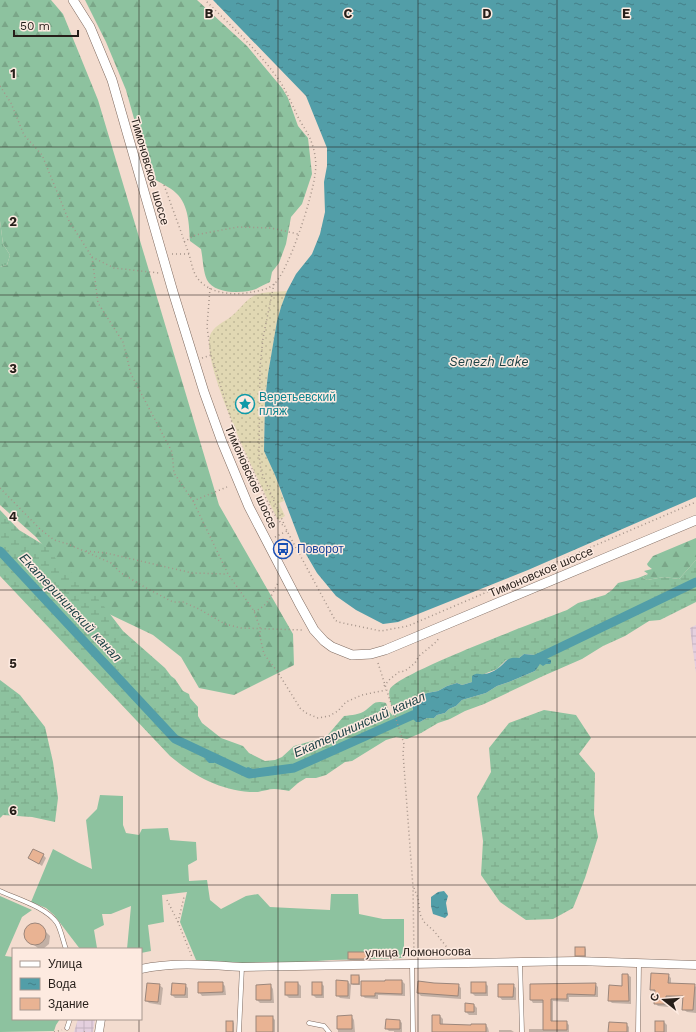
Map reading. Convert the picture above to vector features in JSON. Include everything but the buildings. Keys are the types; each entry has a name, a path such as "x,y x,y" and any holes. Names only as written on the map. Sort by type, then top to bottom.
{"street":[{"name":"Тимоновское шоссе","path":"73,0 90,27 112,80 162,254 204,392 227,456 249,507 314,630 332,648 352,655 371,654 385,650 696,520"},
{"name":"улица Ломоносова","path":"142,969 157,965 195,964 242,967 520,962 696,965"},
{"path":"98,1032 100,1020"}],"lane":[{"path":"0,891 43,910 51,916 58,924 66,948"},
{"path":"520,962 522,1032"},
{"path":"412,964 413,1032"},
{"path":"638,1032 639,964"},
{"path":"239,1032 242,967"},
{"path":"67,1028 70,1020"},
{"path":"309,1022 324,1026 329,1032"}],"path":[{"path":"205,0 262,57 281,83 311,141 315,157 316,174 298,234 282,273 274,284 263,338 260,367 259,455 261,471 287,531 335,620 357,627 381,631 394,630 415,623 696,502"},
{"path":"0,86 11,102 24,134 42,155 69,221 92,257 98,303 123,342 131,374 172,452 174,473 193,501 228,574 254,611 260,628 260,637 264,654 277,671 300,708 306,713 318,718 329,716 338,711 346,702 362,695 386,690"},
{"path":"164,185 196,275 210,288 224,294 235,294 262,290 274,284"},
{"path":"184,242 195,235 238,227 271,228 298,234"},
{"path":"162,254 189,254"},
{"path":"92,257 114,268 168,274"},
{"path":"210,288 207,327 211,355 236,435 272,512 287,531"},
{"path":"200,358 211,355"},
{"path":"193,501 227,487"},
{"path":"0,488 40,529 54,540 68,544 111,563 121,573 173,602 183,602 224,624 241,628 304,630"},
{"path":"275,537 287,531"},
{"path":"84,551 106,553 192,573 228,574"},
{"path":"254,611 260,609 269,599 278,583"},
{"path":"384,686 399,672 405,672 414,664 419,656 436,642 448,624"},
{"path":"378,663 384,686 403,739 413,887 414,958 412,964"},
{"path":"413,887 418,898 420,914 424,922 434,931 459,963"},
{"path":"178,922 184,897"},
{"path":"167,900 178,922 195,964"}],"shaded area":[{"path":"696,625 696,673 690,628"},
{"path":"78,1020 95,1020 93,1032 74,1032"}],"green space":[{"path":"0,0 51,0 63,14 98,100 219,505 293,634 294,665 234,695 199,688 181,657 153,635 109,614 58,564 36,537 0,505 0,267 7,265 10,255 3,244 0,221"},
{"path":"85,0 197,0 247,46 282,88 288,98 298,126 308,138 312,174 302,204 291,217 286,244 279,263 272,272 270,282 250,291 229,292 216,288 207,280 201,249 190,241 188,216 184,203 174,191 152,178 126,90 106,42"},
{"path":"0,221 3,244 10,255 7,265 0,267"},
{"path":"0,510 19,530 47,547 61,566 78,577 93,592 123,631 165,668 183,691 189,694 190,698 198,707 198,716 202,723 221,738 243,746 249,753 265,761 275,760 282,757 294,746 326,737 344,716 361,713 377,702 386,703 393,716 389,692 390,689 399,681 417,671 472,647 567,610 578,603 605,595 618,583 648,574 643,578 647,580 664,577 679,579 696,560 696,602 660,620 649,621 625,636 603,646 582,659 484,704 438,723 421,733 407,739 396,737 386,740 352,761 345,762 326,775 316,778 306,778 289,791 274,789 258,792 246,792 222,787 200,777 170,756 0,576","holes":["524,654 535,655 540,664 535,671 497,686 486,693 462,700 456,706 434,718 427,718 420,722 412,713 413,709 411,704 427,693 438,691 457,683 462,685 472,682 484,674 497,669 506,660 519,658"]},
{"path":"696,538 696,560 679,579 664,577 647,580 643,578 648,574 644,571 652,569 647,564 653,556"},
{"path":"0,680 20,695 45,727 53,762 58,798 55,822 32,817 3,815 0,818"},
{"path":"544,710 576,715 591,738 579,754 595,773 594,814 598,837 585,878 573,908 553,919 526,920 500,902 481,875 483,841 477,797 491,772 489,748 509,723"},
{"path":"100,795 123,796 123,825 126,833 139,835 142,829 168,828 170,840 196,842 197,860 188,865 189,881 207,880 210,900 221,909 246,896 258,894 270,907 330,910 331,894 358,894 359,914 383,919 404,919 404,958 240,964 196,960 180,922 187,892 162,895 164,922 148,925 151,951 142,953 142,948 127,948 131,906 111,914 102,914 104,925 94,930 97,948 79,948 54,915 46,908 31,902 53,849 92,869 86,820 97,809"},
{"path":"0,896 32,910 22,917 5,956 12,957 12,1020 59,1020 54,1031 0,1032"}],"sand":[{"name":"Веретьевский пляж","path":"287,291 277,321 265,401 264,451 275,475 284,501 279,503 285,516 278,520 259,482 222,396 213,369 209,348 211,333 213,330 249,299 255,295 269,292"}],"water":[{"name":"Senezh Lake","path":"213,0 696,0 696,497 528,570 398,622 383,624 356,610 336,596 317,573 303,549 275,475 264,451 265,401 277,321 287,291 296,274 312,254 320,234 325,212 324,182 327,166 327,148 306,96"},
{"path":"538,653 546,656 546,658 551,660 551,663 543,666 540,664 535,671 497,686 486,693 462,700 456,706 434,718 427,718 420,722 416,722 412,718 413,709 410,702 427,693 438,691 457,683 462,685 472,682 472,676 476,674 486,674 493,671 500,667 506,660 511,658 519,658 524,654 535,655"},
{"path":"209,755 213,756 216,760 214,763 209,763 205,759"},
{"path":"241,767 259,770 260,775 255,778 248,773 242,775 238,772 238,769"},
{"path":"444,891 448,896 446,903 448,915 445,918 433,914 431,906 431,897 438,892"}],"waterway":[{"name":"Екатерининский канал","path":"0,551 175,739 249,774 294,768 424,710"},
{"name":"Екатерининский канал","path":"534,660 696,582"}],"place":[{"name":"Веретьевский пляж","path":"245,404"},
{"name":"Поворот","path":"283,549"}]}
